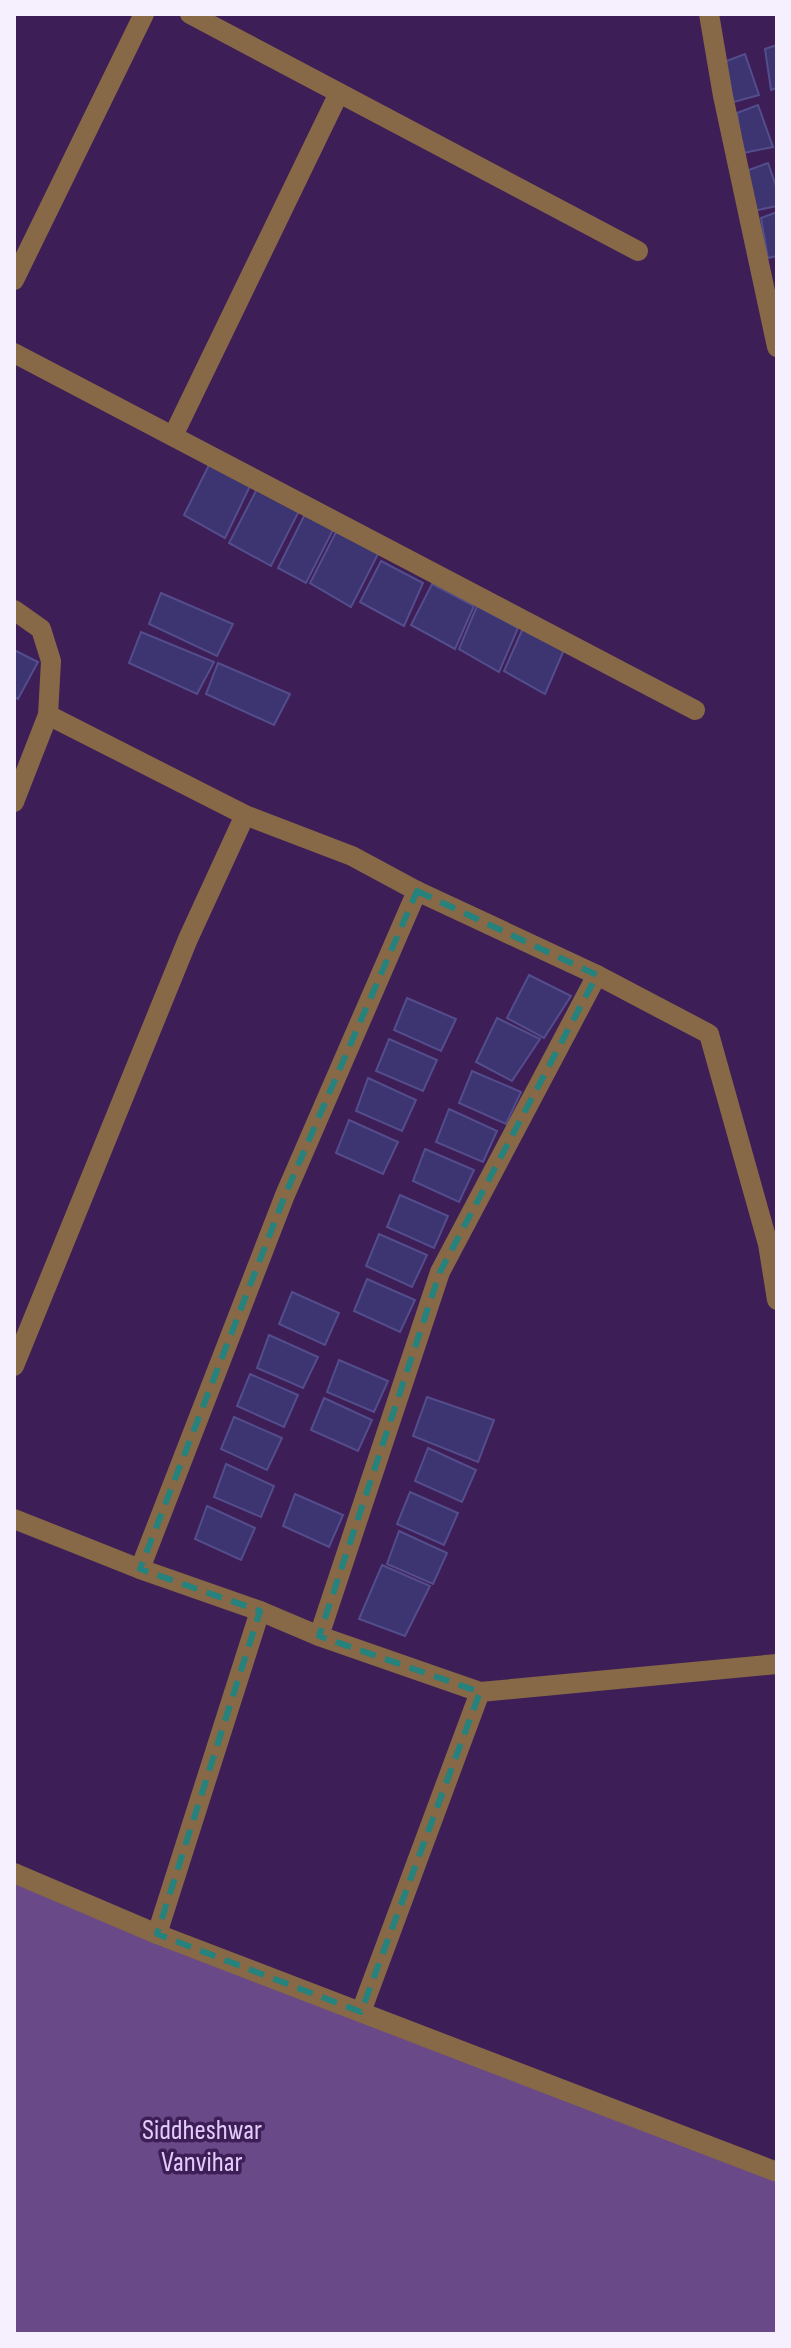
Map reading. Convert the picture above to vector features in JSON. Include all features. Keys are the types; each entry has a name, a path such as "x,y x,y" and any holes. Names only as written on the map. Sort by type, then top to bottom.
{"street":[{"path":"14,280 144,14"},
{"path":"190,14 638,251"},
{"path":"709,14 723,96 777,347"},
{"path":"173,436 339,93"},
{"path":"14,353 695,710"},
{"path":"14,610 41,629 51,661 48,715 14,802"},
{"path":"48,715 245,815 352,856 417,891 597,975 709,1034 768,1244 777,1300"},
{"path":"14,1366 188,939 245,815"},
{"path":"140,1569 285,1195 417,891"},
{"path":"319,1636 440,1272 597,975"},
{"path":"14,1519 319,1636 480,1692 777,1664"},
{"path":"157,1934 260,1611"},
{"path":"361,2012 480,1692"},
{"path":"14,1873 157,1934 777,2172"}],"highlighted area":[{"path":"417,891 597,975 440,1272 319,1636 480,1692 361,2012 157,1934 260,1611 140,1569 285,1195"}],"green space":[{"name":"Siddheshwar Vanvihar","path":"14,1867 777,2171 777,2334 14,2334"}],"building":[{"path":"777,45 777,88 771,90 765,49"},
{"path":"745,54 759,95 730,103 724,62"},
{"path":"758,105 773,147 743,153 737,113"},
{"path":"768,163 777,189 777,206 753,211 746,171"},
{"path":"777,212 777,256 768,258 761,218"},
{"path":"211,461 252,482 225,538 184,515"},
{"path":"257,489 299,511 271,566 229,543"},
{"path":"305,514 334,528 306,583 278,568"},
{"path":"337,530 379,552 351,607 310,583"},
{"path":"381,561 423,583 404,626 360,602"},
{"path":"432,584 474,606 455,649 411,625"},
{"path":"161,593 233,624 217,656 149,624"},
{"path":"477,606 518,628 499,672 459,649"},
{"path":"523,628 564,650 545,694 504,671"},
{"path":"141,632 214,662 197,694 129,663"},
{"path":"14,650 38,662 18,699 14,697"},
{"path":"218,663 290,694 274,725 206,694"},
{"path":"529,975 571,996 544,1038 507,1018"},
{"path":"407,998 456,1019 441,1051 394,1030"},
{"path":"497,1018 540,1039 512,1081 476,1062"},
{"path":"389,1039 437,1060 423,1091 376,1071"},
{"path":"472,1071 521,1092 506,1124 459,1103"},
{"path":"368,1078 416,1100 402,1131 356,1111"},
{"path":"449,1109 497,1131 483,1162 436,1142"},
{"path":"349,1120 398,1142 383,1174 336,1153"},
{"path":"425,1149 474,1170 459,1202 413,1181"},
{"path":"400,1195 448,1216 434,1248 387,1227"},
{"path":"379,1234 427,1255 412,1287 366,1266"},
{"path":"367,1279 415,1300 400,1332 354,1311"},
{"path":"292,1292 339,1313 325,1345 279,1324"},
{"path":"269,1335 318,1357 303,1388 257,1368"},
{"path":"339,1360 388,1381 374,1412 327,1392"},
{"path":"250,1374 298,1395 284,1427 237,1406"},
{"path":"427,1397 494,1420 478,1462 413,1436"},
{"path":"324,1398 372,1420 358,1451 311,1430"},
{"path":"234,1417 282,1438 267,1470 221,1449"},
{"path":"428,1448 476,1470 462,1502 415,1481"},
{"path":"226,1464 274,1486 261,1517 214,1497"},
{"path":"410,1492 458,1513 444,1545 397,1524"},
{"path":"295,1494 343,1515 329,1547 283,1526"},
{"path":"207,1506 255,1528 241,1560 195,1539"},
{"path":"399,1531 447,1553 433,1584 387,1564"},
{"path":"382,1565 430,1586 405,1636 359,1619"}]}
